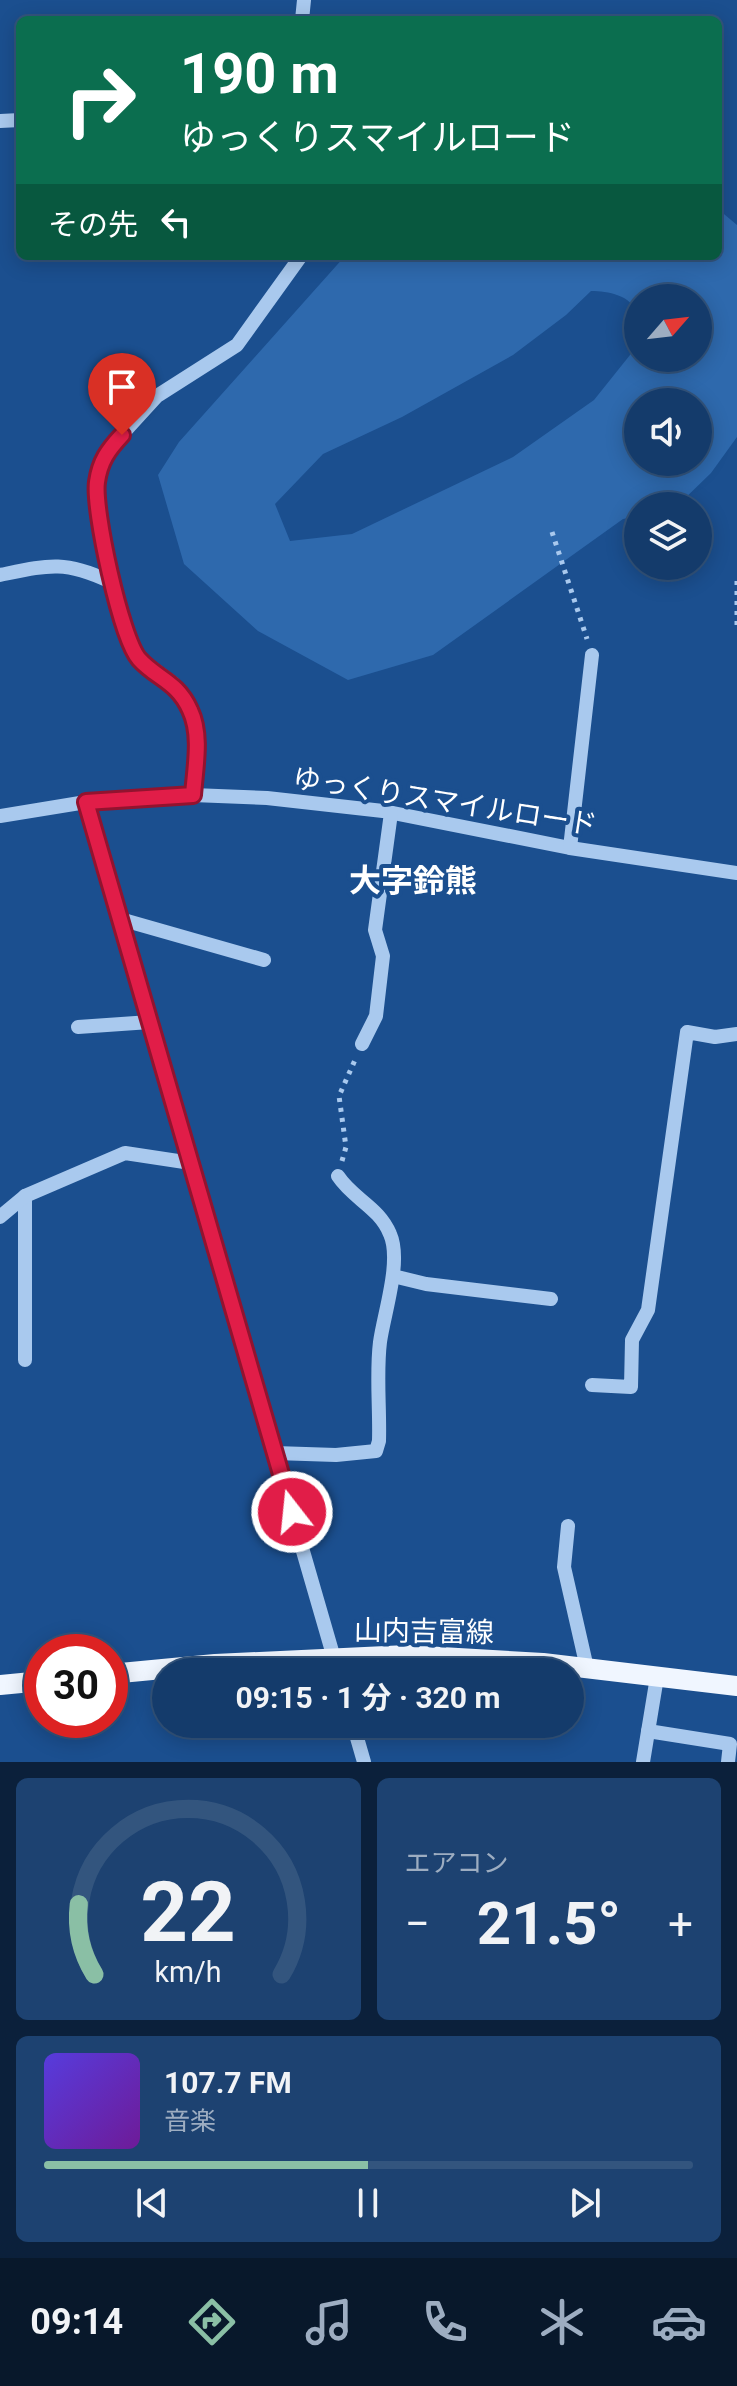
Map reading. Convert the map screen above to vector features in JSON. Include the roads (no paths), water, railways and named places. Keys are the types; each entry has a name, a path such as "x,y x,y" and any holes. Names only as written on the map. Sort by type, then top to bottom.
{"main road":[{"name":"山内吉富線","path":"386,1658 407,1655 458,1658"},
{"name":"山内吉富線","path":"584,1668 737,1686"},
{"name":"山内吉富線","path":"128,1672 152,1670"},
{"path":"0,1685 24,1683"}],"street":[{"path":"193,795 196,741 191,711 173,683 138,657 109,581 96,485 104,454 157,396 237,345 298,260"},
{"path":"0,575 61,564 109,581"},
{"path":"570,848 592,655"},
{"name":"ゆっくりスマイルロード","path":"0,816 86,802 193,795 267,798 391,813 570,848 737,873"},
{"path":"86,802 334,1658"},
{"path":"362,1044 376,1016 383,956 375,930 391,813"},
{"path":"120,919 264,960"},
{"path":"78,1027 150,1022"},
{"path":"592,1385 631,1387 632,1340 648,1310 687,1032 715,1037 737,1034"},
{"path":"0,1217 25,1196 125,1153 191,1163"},
{"path":"275,1453 336,1455 376,1451 379,1441 380,1344 393,1276 392,1237 371,1205 348,1191 338,1176"},
{"path":"25,1196 25,1360"},
{"path":"393,1276 426,1284 551,1299"},
{"path":"568,1526 564,1567 587,1668"},
{"path":"643,1762 657,1677"},
{"path":"648,1731 730,1744 728,1762"},
{"path":"357,1738 364,1762"}],"district":[{"name":"大字鈴熊","path":"413,881"}]}
